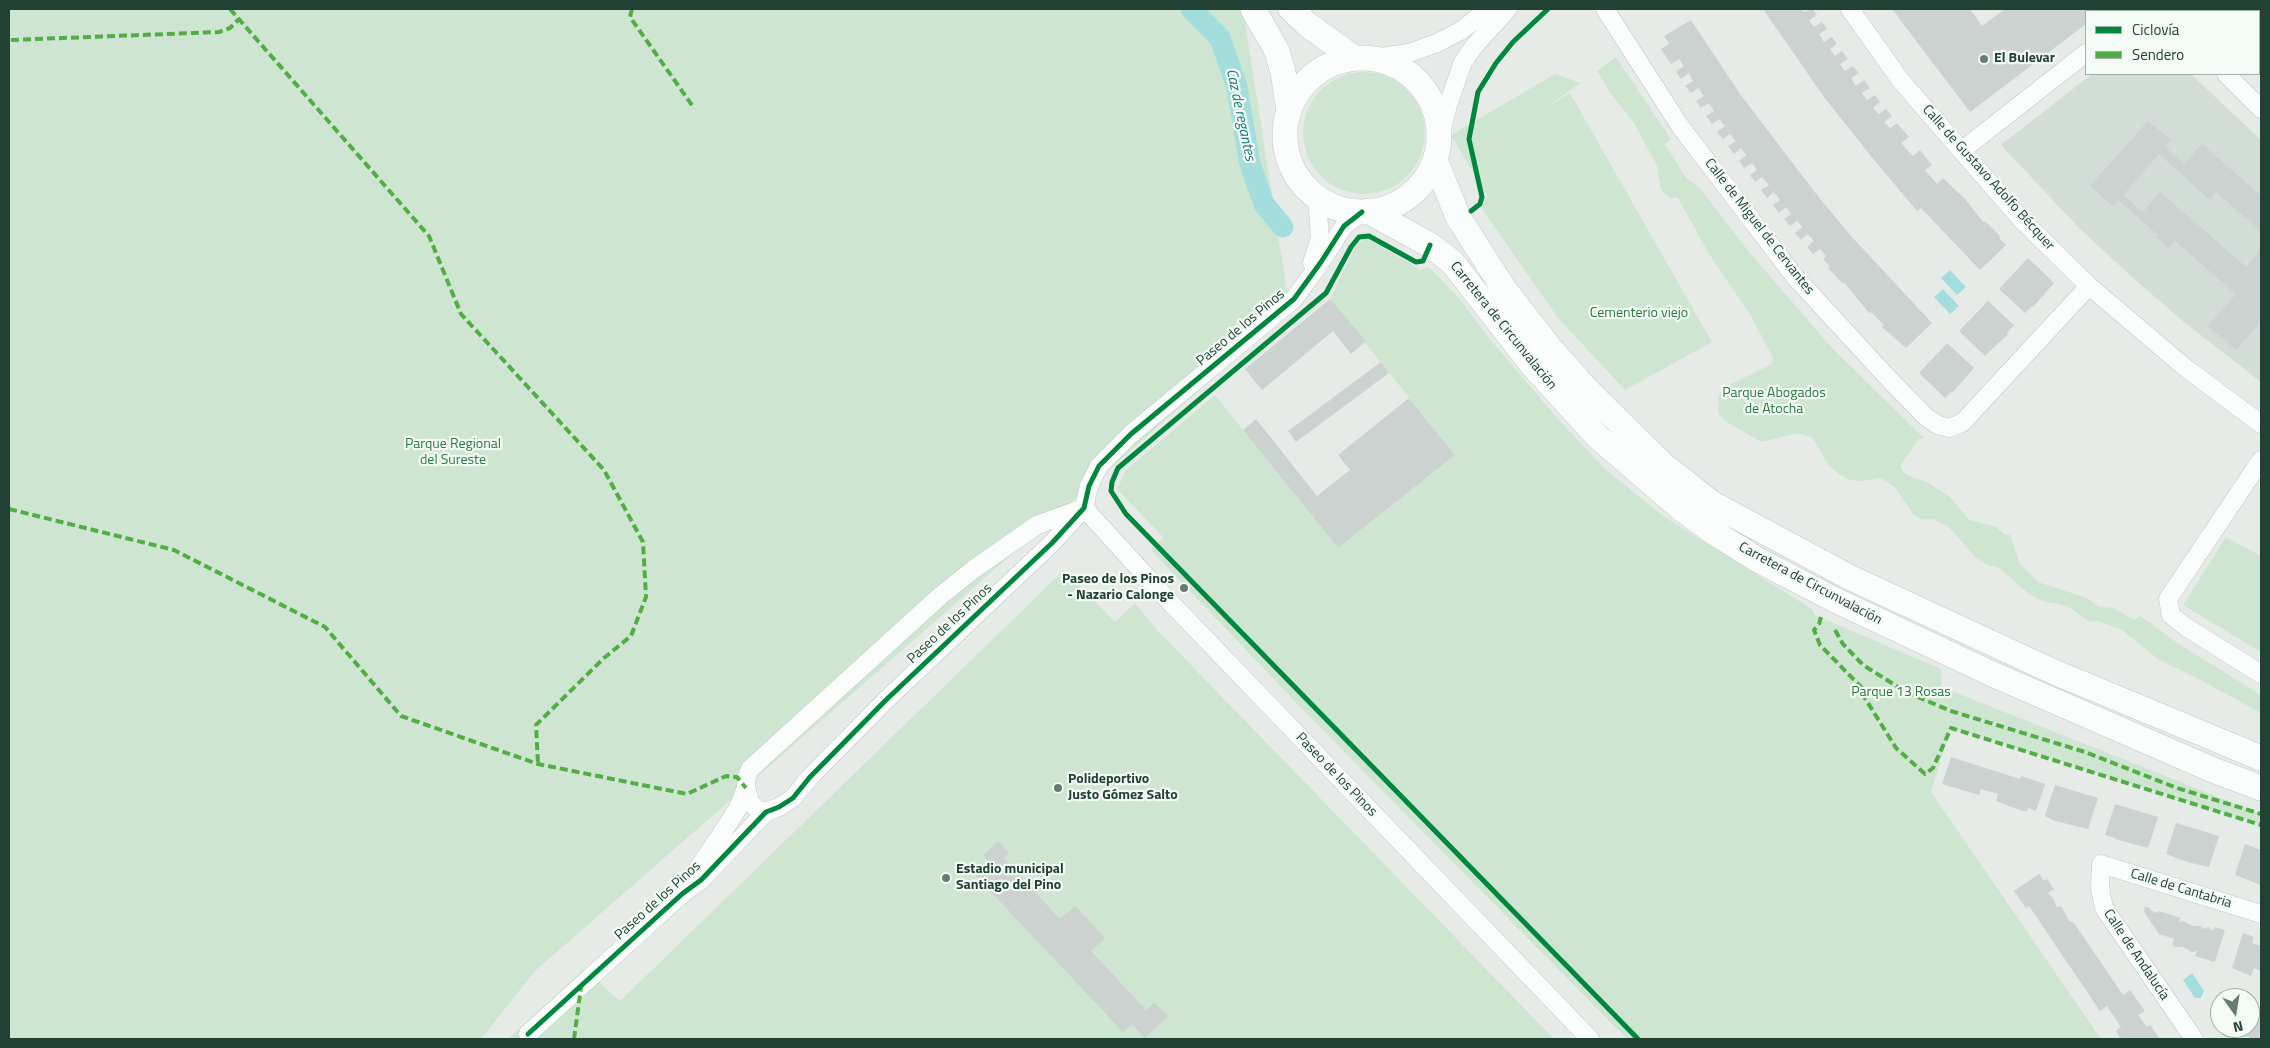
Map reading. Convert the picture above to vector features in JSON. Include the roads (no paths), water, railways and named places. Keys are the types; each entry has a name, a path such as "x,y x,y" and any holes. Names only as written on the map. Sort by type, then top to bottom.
{"main road":[{"path":"1253,9 1276,51 1283,72 1289,111"},
{"path":"1291,9 1308,25 1364,58 1398,66 1417,80 1434,106 1438,149 1427,177 1414,192 1398,203 1381,210 1346,210 1317,197 1295,174 1289,159 1285,127 1289,111 1298,91 1314,75 1332,64 1364,58"},
{"name":"Carretera de Circunvalación","path":"1438,149 1458,217 1504,289 1550,348 1587,390 1662,464 1713,504 1849,578 2054,672 2261,758"},
{"name":"Carretera de Circunvalación","path":"1365,211 1430,245 1452,262 1534,367 1598,437 1683,510 1715,533 1758,560 1982,669 2213,770 2261,788"}],"street":[{"path":"1364,58 1409,53 1437,43 1462,30 1488,9"},
{"path":"1438,149 1452,89 1463,62 1475,45 1508,9"},
{"name":"Calle de Miguel de Cervantes","path":"1605,9 1680,126 1795,277 1889,379 1926,416 1938,425 1949,428 1962,423 2089,286"},
{"name":"Calle de Gustavo Adolfo Bécquer","path":"1850,9 1902,81 2021,219 2089,286 2187,369 2261,424"},
{"path":"1961,151 2085,54"},
{"path":"2227,75 2261,109"},
{"name":"Paseo de los Pinos","path":"1306,284 1320,238 1317,197"},
{"name":"Paseo de los Pinos","path":"528,1034 682,894 701,880 766,812 780,807 793,798 810,777 886,700 1052,543 1084,508 1090,486 1099,466 1131,434 1294,299 1344,226 1365,211"},
{"path":"2261,460 2168,599 2171,615 2186,627 2261,674"},
{"name":"Paseo de los Pinos","path":"682,894 694,872 733,816 746,788 746,779 750,769 939,597 974,569 1038,526 1084,508"},
{"name":"Paseo de los Pinos","path":"1084,508 1189,622 1590,1039"},
{"path":"746,788 750,802 757,809 766,812"},
{"name":"Calle de Cantabria","path":"2101,864 2261,914"},
{"name":"Calle de Andalucía","path":"2101,864 2100,888 2104,908 2194,1039"}],"water":[{"path":"1950,270 1966,287 1957,295 1941,278"},
{"path":"1943,289 1959,306 1950,314 1934,297"},
{"path":"2192,973 2204,991 2201,998 2195,998 2183,980"}],"waterway":[{"name":"Caz de regantes","path":"1191,9 1220,38 1237,87 1250,164 1264,204 1283,227"}],"place":[{"name":"El Bulevar","path":"1984,59"},
{"name":"Paseo de los Pinos - Nazario Calonge","path":"1184,588"},
{"name":"Polideportivo Justo Gómez Salto","path":"1058,788"},
{"name":"Estadio municipal Santiago del Pino","path":"946,878"}],"park label":[{"name":"Cementerio viejo","path":"1639,314"},
{"name":"Parque Abogados de Atocha","path":"1774,402"},
{"name":"Parque Regional del Sureste","path":"453,454"},
{"name":"Parque 13 Rosas","path":"1901,693"}]}
